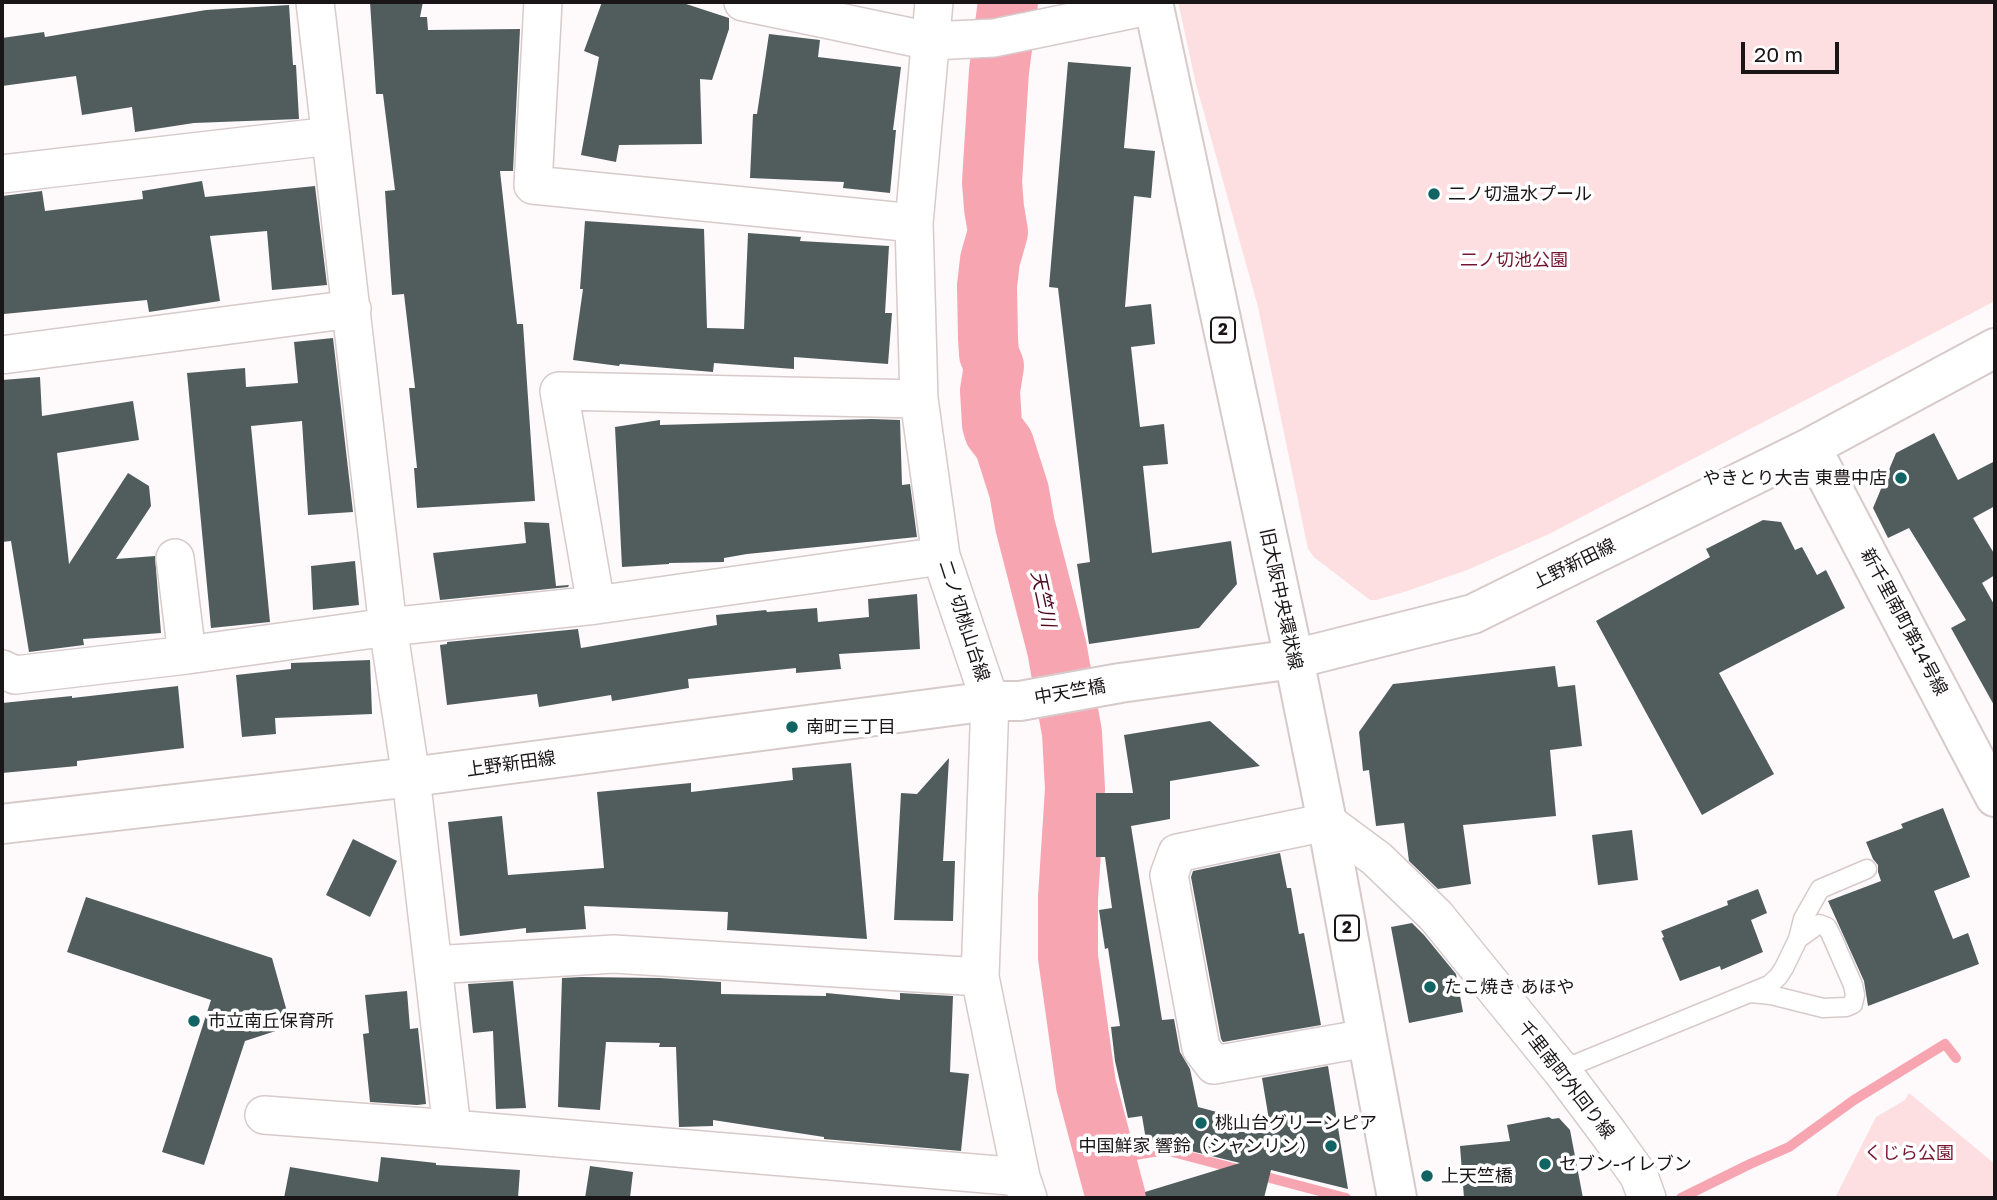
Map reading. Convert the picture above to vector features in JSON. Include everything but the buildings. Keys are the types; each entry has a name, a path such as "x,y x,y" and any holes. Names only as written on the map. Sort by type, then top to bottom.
{"street":[{"path":"315,2 388,627 411,777 452,1129"},
{"path":"543,2 533,185 914,223"},
{"path":"743,2 930,41 994,37 1153,4"},
{"name":"二ノ切桃山台線","path":"934,2 914,223 919,399 942,556 1005,701 980,977 1024,1188"},
{"name":"旧大阪中央環状線","path":"1153,4 1294,659 1397,1198"},
{"path":"2,174 331,136"},
{"path":"2,355 352,309"},
{"name":"上野新田線","path":"1120,683 1294,659 1473,614 1811,447 1995,348"},
{"path":"596,605 559,391 919,399"},
{"name":"新千里南町第14号線","path":"1811,447 1990,773"},
{"path":"2,669 15,675 187,655 388,627 596,605 942,556"},
{"path":"175,558 187,655"},
{"name":"中天竺橋","path":"1005,701 1120,683"},
{"name":"上野新田線","path":"2,824 411,777 1005,701"},
{"path":"1327,822 1177,853 1169,875 1200,1048 1213,1065 1367,1038"},
{"name":"千里南町外回り線","path":"1327,822 1377,859 1436,916 1561,1070 1635,1170 1647,1198"},
{"path":"433,965 614,954 980,977"},
{"path":"264,1115 452,1129 1024,1188"}],"lane":[{"path":"1561,1070 1769,985 1778,977 1798,939 1803,919 1820,888 1867,869"},
{"path":"1751,993 1771,995 1822,1008 1853,1004 1853,985 1827,927 1819,924 1798,939"}],"green space":[{"name":"二ノ切池公園","path":"1178,2 1995,2 1995,301 1549,534 1467,570 1407,591 1370,600 1315,558 1308,549 1258,307 1196,84"},
{"name":"くじら公園","path":"1909,1093 1995,1164 1995,1198 1835,1198 1876,1117 1905,1100"}],"waterway":[{"name":"天竺川","path":"1008,2 999,71 992,182 998,232 990,260 987,286 989,354 994,366 990,391 992,424 1004,444 1019,491 1025,525 1057,649 1072,733 1075,789 1068,898 1068,957 1086,1085 1116,1198"},
{"path":"1681,1198 1789,1147 1854,1100 1945,1044 1956,1058"},
{"path":"1105,1160 1165,1150 1241,1170"},
{"path":"1259,1175 1346,1198"}],"place":[{"name":"二ノ切温水プール","path":"1434,194"},
{"name":"やきとり大吉 東豊中店","path":"1901,478"},
{"name":"南町三丁目","path":"792,727"},
{"name":"たこ焼き あほや","path":"1430,987"},
{"name":"市立南丘保育所","path":"194,1021"},
{"name":"桃山台グリーンピア","path":"1201,1123"},
{"name":"中国鮮家 響鈴（シャンリン）","path":"1331,1146"},
{"name":"セブン-イレブン","path":"1545,1164"},
{"name":"上天竺橋","path":"1427,1176"}]}
